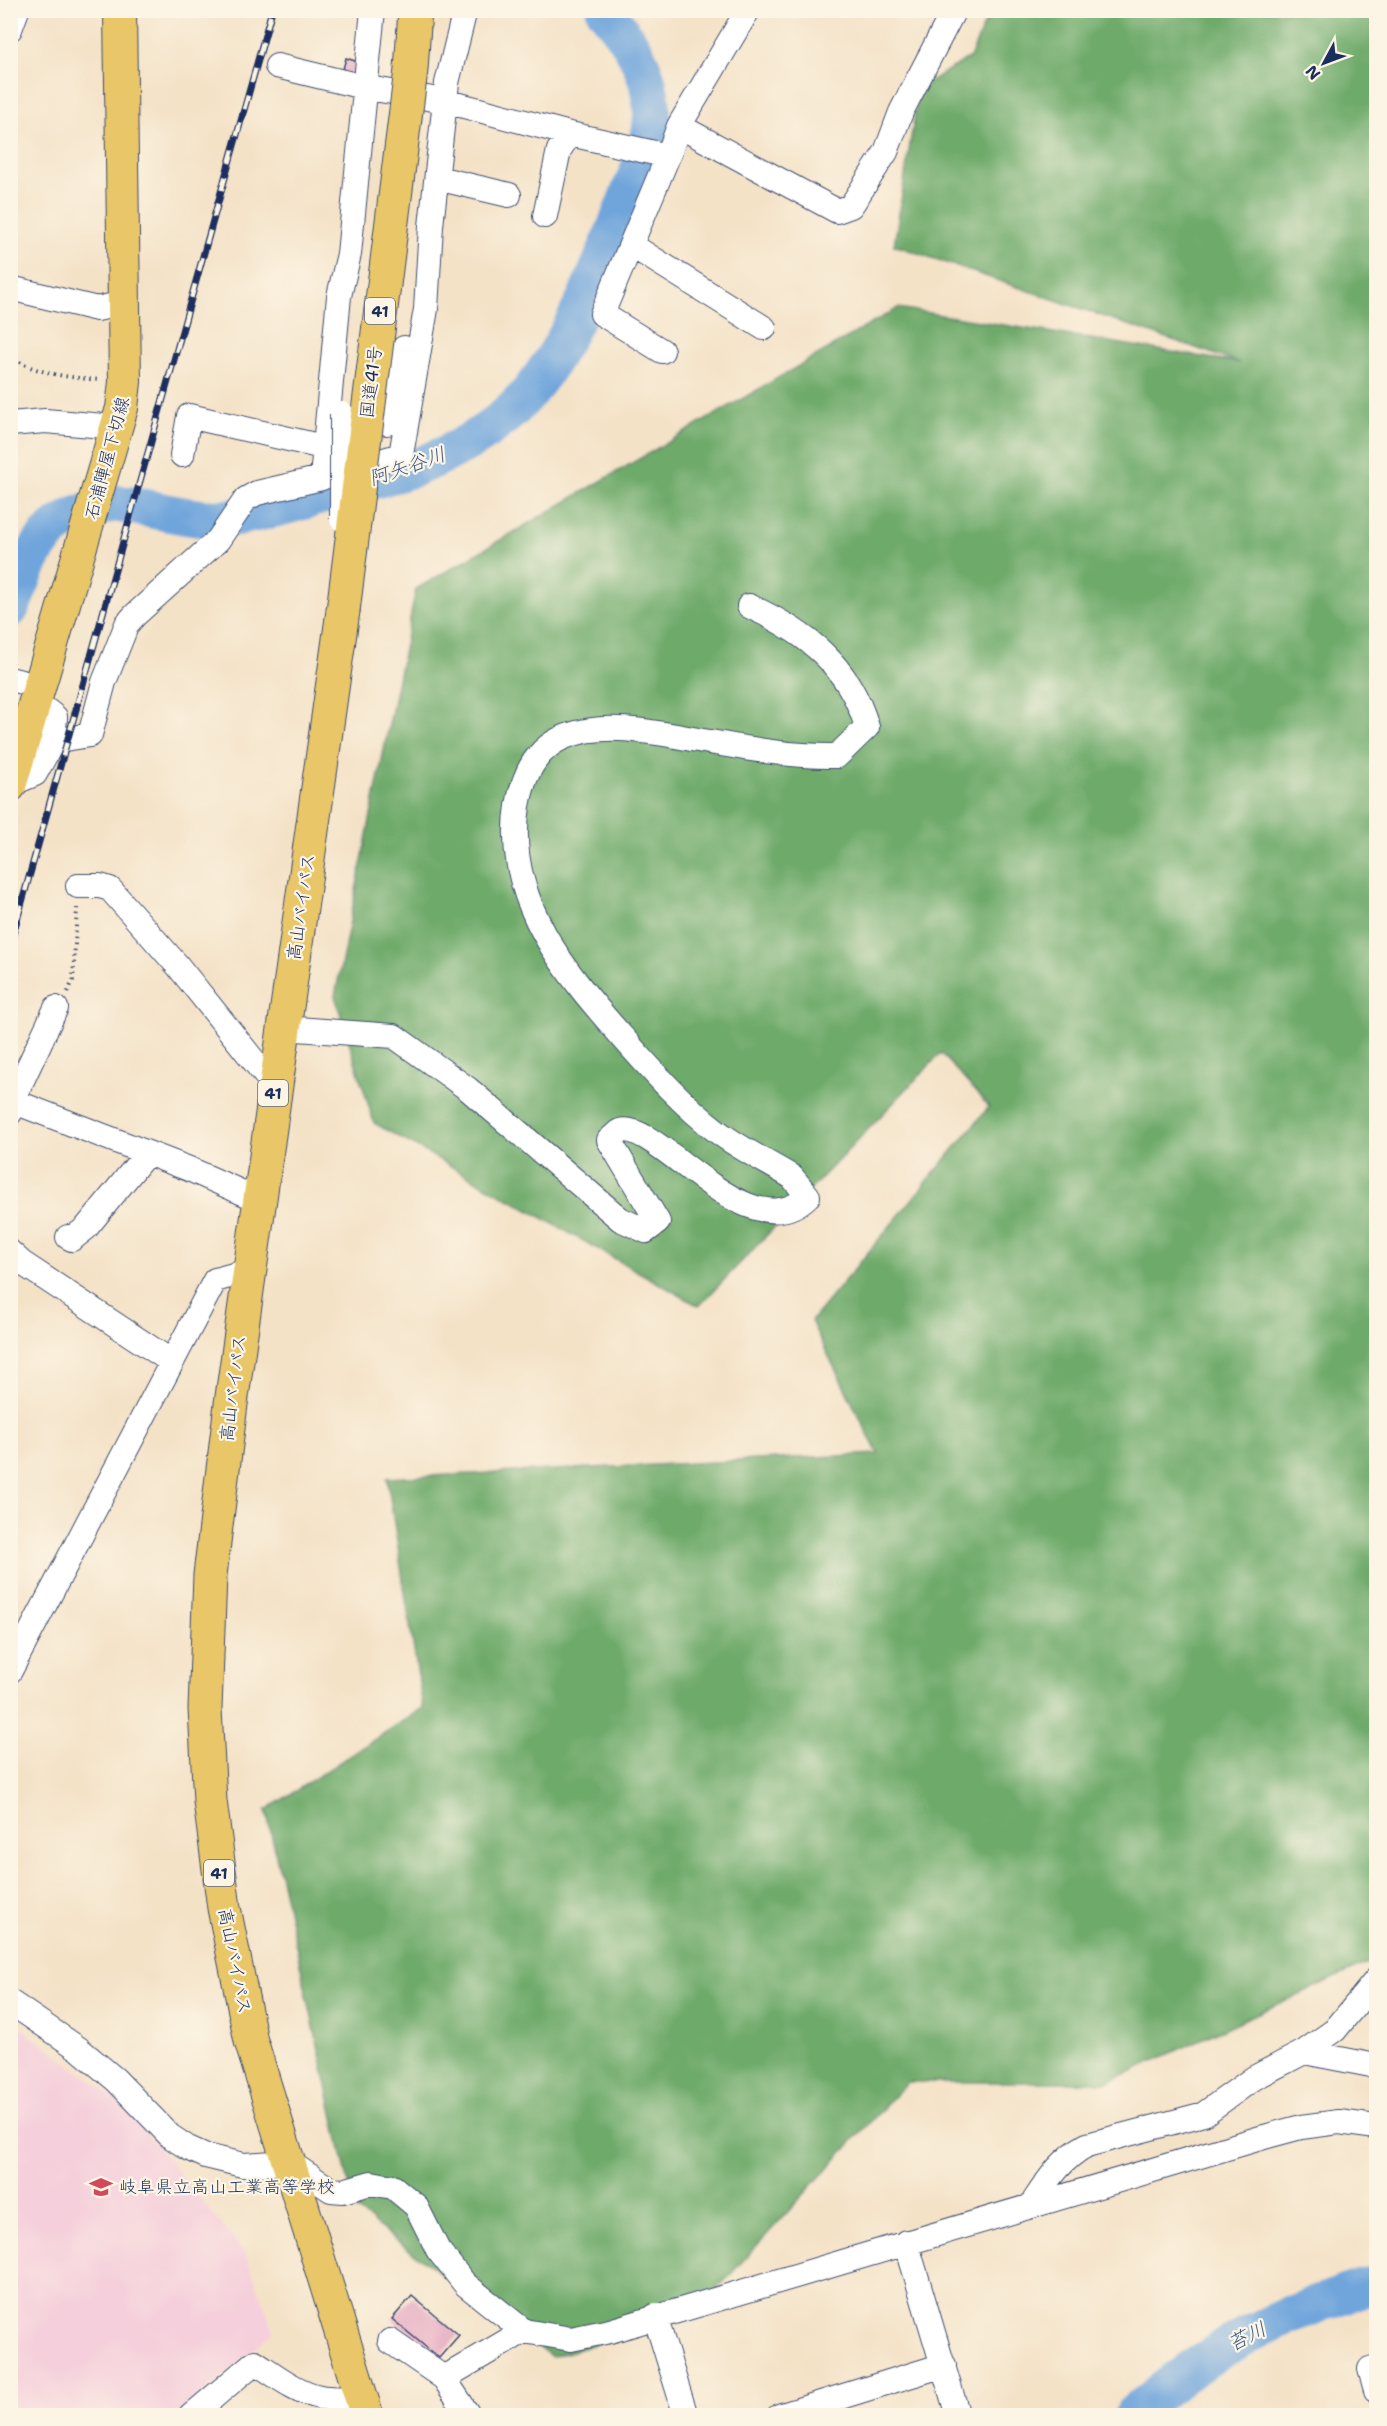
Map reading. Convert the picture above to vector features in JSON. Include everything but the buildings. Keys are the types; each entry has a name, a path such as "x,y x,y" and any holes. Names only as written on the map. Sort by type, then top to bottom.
{"highway":[{"name":"国道41号","path":"343,611 411,70 415,10"},
{"path":"343,611 364,553 387,423"},
{"name":"高山バイパス","path":"343,611 248,1271 210,1575 206,1709 210,1802 234,1969 250,2041 371,2410"}],"main road":[{"name":"石浦陣屋下切線","path":"11,785 122,408 125,382 120,10"}],"street":[{"path":"10,29 17,10"},
{"path":"322,478 323,447 339,296 349,254 368,88 374,10"},
{"path":"53,741 90,735 104,682 127,624 145,604 223,533 240,504 257,493 322,478 401,455 426,309 431,226 445,101 465,10"},
{"path":"662,351 602,314 631,245 653,153 679,126 748,10"},
{"path":"679,126 837,210 851,206 886,152 902,112 954,10"},
{"path":"277,66 368,88 445,101 653,153"},
{"path":"545,216 560,150 570,134"},
{"path":"437,178 509,195"},
{"path":"387,423 431,226"},
{"path":"631,245 764,328"},
{"path":"343,611 342,414 352,304 349,254"},
{"path":"10,288 97,309 124,303"},
{"path":"182,455 189,416 323,447"},
{"path":"10,424 45,421 116,427"},
{"path":"283,1028 394,1036 468,1089 621,1219 646,1230 658,1222 609,1140 620,1131 632,1131 663,1149 707,1183 748,1205 774,1210 797,1207 808,1196 802,1186 792,1177 720,1133 671,1092 580,990 545,939 532,909 519,869 514,831 522,786 530,765 542,752 567,736 603,730 656,733 806,756 837,756 867,727 851,686 818,647 774,618 748,606"},
{"path":"10,679 38,695 55,717 53,741 35,774 11,785"},
{"path":"78,886 100,886 110,889 177,966 274,1086"},
{"path":"56,1008 13,1107 147,1153 259,1200"},
{"path":"68,1238 72,1239 86,1228 147,1153"},
{"path":"10,1252 30,1268 171,1362"},
{"path":"10,1671 216,1280 248,1271"},
{"path":"1032,2204 1060,2163 1072,2153 1087,2145 1204,2114 1254,2078 1304,2052 1335,2030 1377,1980"},
{"path":"10,2002 79,2049 116,2080 170,2136 188,2148 206,2156 243,2165 289,2162 331,2190 343,2191 371,2183 393,2187 416,2206 438,2250 465,2284 524,2331 571,2339 610,2331 1032,2204 1300,2127 1339,2122 1377,2127"},
{"path":"1304,2052 1377,2066"},
{"path":"906,2242 958,2415"},
{"path":"655,2316 686,2415"},
{"path":"444,2378 524,2331"},
{"path":"390,2341 444,2378 469,2415"},
{"path":"191,2415 255,2362 285,2380 298,2391 371,2410"},
{"path":"779,2415 944,2365"},
{"path":"1377,2367 1370,2369 1377,2390"}],"path":[{"path":"10,355 21,362 79,378 125,382"},
{"path":"56,1008 62,1005 73,980 78,886"}],"shaded area":[{"name":"岐阜県立高山工業高等学校","path":"10,2020 107,2092 136,2120 246,2255 274,2331 181,2415 11,2415"}],"green space":[{"path":"990,11 1376,11 1376,1959 1108,2082 907,2082 694,2314 552,2357 354,2208 266,1810 423,1708 387,1478 878,1454 811,1321 989,1107 941,1053 699,1306 374,1123 335,996 416,589 898,308 1240,363 894,245 919,88 970,57"}],"waterway":[{"name":"阿矢谷川","path":"10,609 38,548 57,526 71,518 115,504 192,517 221,519 281,507 412,469 428,462 458,448 487,430 526,396 558,351 585,300 648,143 652,111 643,69 631,45 605,10"},
{"name":"苔川","path":"1132,2416 1189,2371 1246,2336 1308,2308 1376,2284"}],"railway":[{"path":"10,945 272,10"}],"place":[{"name":"岐阜県立高山工業高等学校","path":"101,2187"}]}
